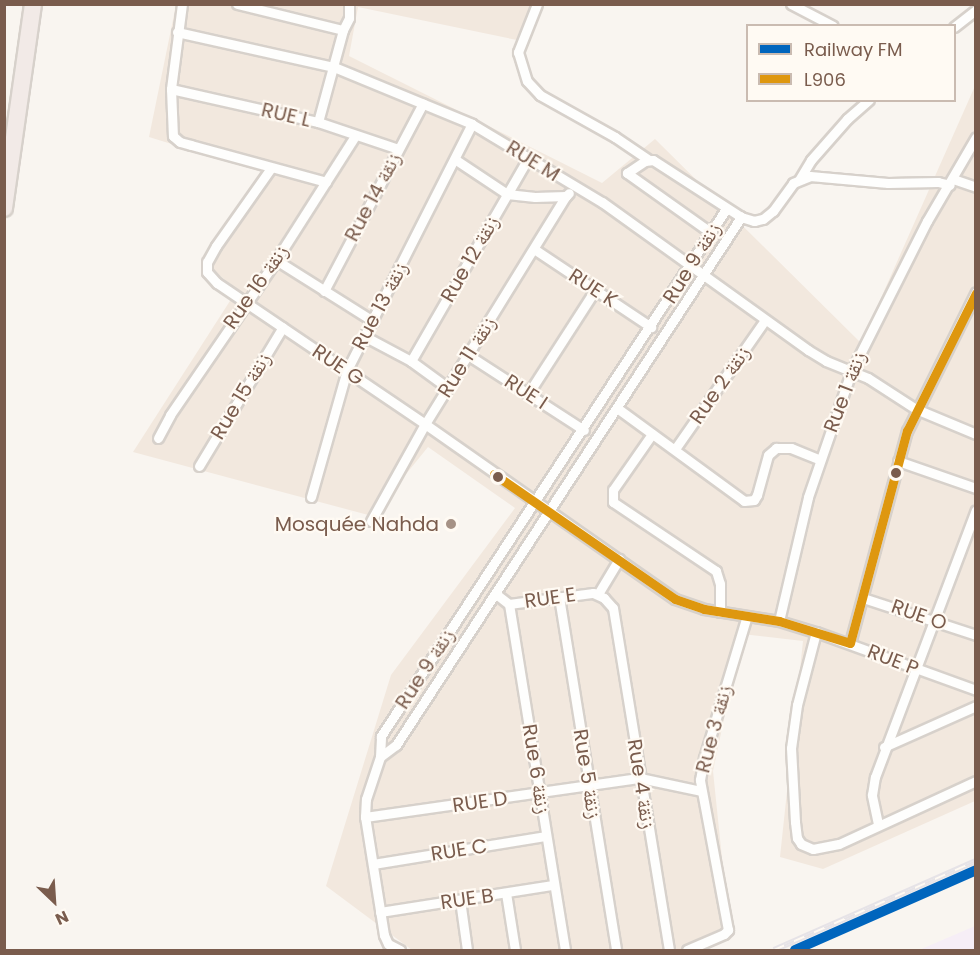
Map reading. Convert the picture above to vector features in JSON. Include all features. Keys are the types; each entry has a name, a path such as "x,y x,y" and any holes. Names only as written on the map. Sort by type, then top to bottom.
{"highway":[{"path":"4,208 33,4"}],"street":[{"path":"182,4 171,89 171,132 176,139 191,146 326,182"},
{"path":"237,4 343,30"},
{"path":"318,122 343,30 349,18 349,4"},
{"path":"537,4 518,52 527,81 540,95 615,137 649,160 660,164 726,209"},
{"path":"791,4 829,24"},
{"path":"956,25 975,10"},
{"name":"RUE M","path":"177,32 334,67 472,124 602,202 808,350 851,372"},
{"name":"RUE L","path":"171,89 318,122 398,149"},
{"path":"741,217 754,221 763,219 799,180 811,160 847,119 867,102"},
{"name":"Rue 14 زنقة","path":"324,291 423,103"},
{"name":"Rue 13 زنقة","path":"311,497 347,370 456,160 472,124"},
{"name":"Rue 16 زنقة","path":"158,438 356,136"},
{"name":"Rue 1 زنقة","path":"778,621 808,497 851,372 927,221 975,137"},
{"name":"Rue 12 زنقة","path":"411,361 529,157"},
{"path":"456,160 507,194 566,196 575,187"},
{"path":"649,160 627,173 710,232"},
{"name":"RUE G","path":"271,168 216,246 206,266 207,272 217,283 245,303 347,370 494,474"},
{"path":"799,180 814,176 888,183 951,182 975,188"},
{"name":"Rue 11 زنقة","path":"371,521 425,424 566,196"},
{"name":"Rue 9 زنقة","path":"380,757 396,745 741,217 726,209 710,232 584,430 534,502 381,736 380,757 368,789 365,817 380,912 388,944 400,951"},
{"name":"RUE K","path":"534,249 651,327"},
{"path":"276,260 373,321"},
{"path":"528,394 595,290"},
{"path":"850,643 898,461 916,409 975,292"},
{"name":"Rue 2 زنقة","path":"675,449 765,320"},
{"name":"Rue 15 زنقة","path":"199,466 283,327"},
{"path":"364,336 411,361 448,388"},
{"name":"RUE I","path":"468,355 584,430"},
{"path":"851,372 868,378 916,409 975,434"},
{"path":"617,408 746,501 754,500 757,495 768,455 776,448 791,448 820,460"},
{"path":"652,434 613,490 613,502 712,567 718,574 720,584 720,612"},
{"path":"898,461 975,488"},
{"name":"RUE P","path":"494,474 675,599 691,606 778,621 816,632 975,690"},
{"path":"878,824 872,795 874,777 975,510"},
{"path":"598,594 619,559"},
{"path":"496,594 509,604"},
{"name":"RUE E","path":"509,604 598,594 609,602 615,616"},
{"name":"Rue 5 زنقة","path":"559,597 616,951"},
{"name":"RUE O","path":"862,598 975,635"},
{"name":"Rue 6 زنقة","path":"509,604 565,951"},
{"name":"Rue 4 زنقة","path":"615,616 669,951"},
{"name":"Rue 3 زنقة","path":"687,951 728,930 727,915 701,791 700,769 747,616"},
{"path":"816,632 792,729 791,778 795,822 799,841 806,848 813,849 839,844 975,781"},
{"path":"884,747 975,706"},
{"name":"RUE D","path":"365,817 640,778 701,791"},
{"name":"RUE C","path":"373,864 545,836"},
{"name":"RUE B","path":"380,912 553,885"},
{"path":"506,894 515,951"},
{"path":"459,900 467,951"}],"shaded area":[{"path":"176,5 533,5 517,40 358,7 349,56 602,183 655,139 861,343 975,86 975,801 823,869 780,857 803,641 742,634 713,771 730,936 698,950 412,950 326,886 391,675 515,508 428,447 372,516 133,452 237,290 201,260 265,173 149,137"},
{"path":"975,926 975,950 919,950"}],"railway":[{"path":"774,950 976,861"}],"rail line":[{"name":"FM","path":"795,950 976,870"}],"transit line":[{"name":"L906","path":"850,643 907,431 976,293"},
{"name":"L906","path":"494,474 675,599 704,609 779,621 850,643"}],"place":[{"name":"Mosquée Nahda","path":"451,524"}]}
